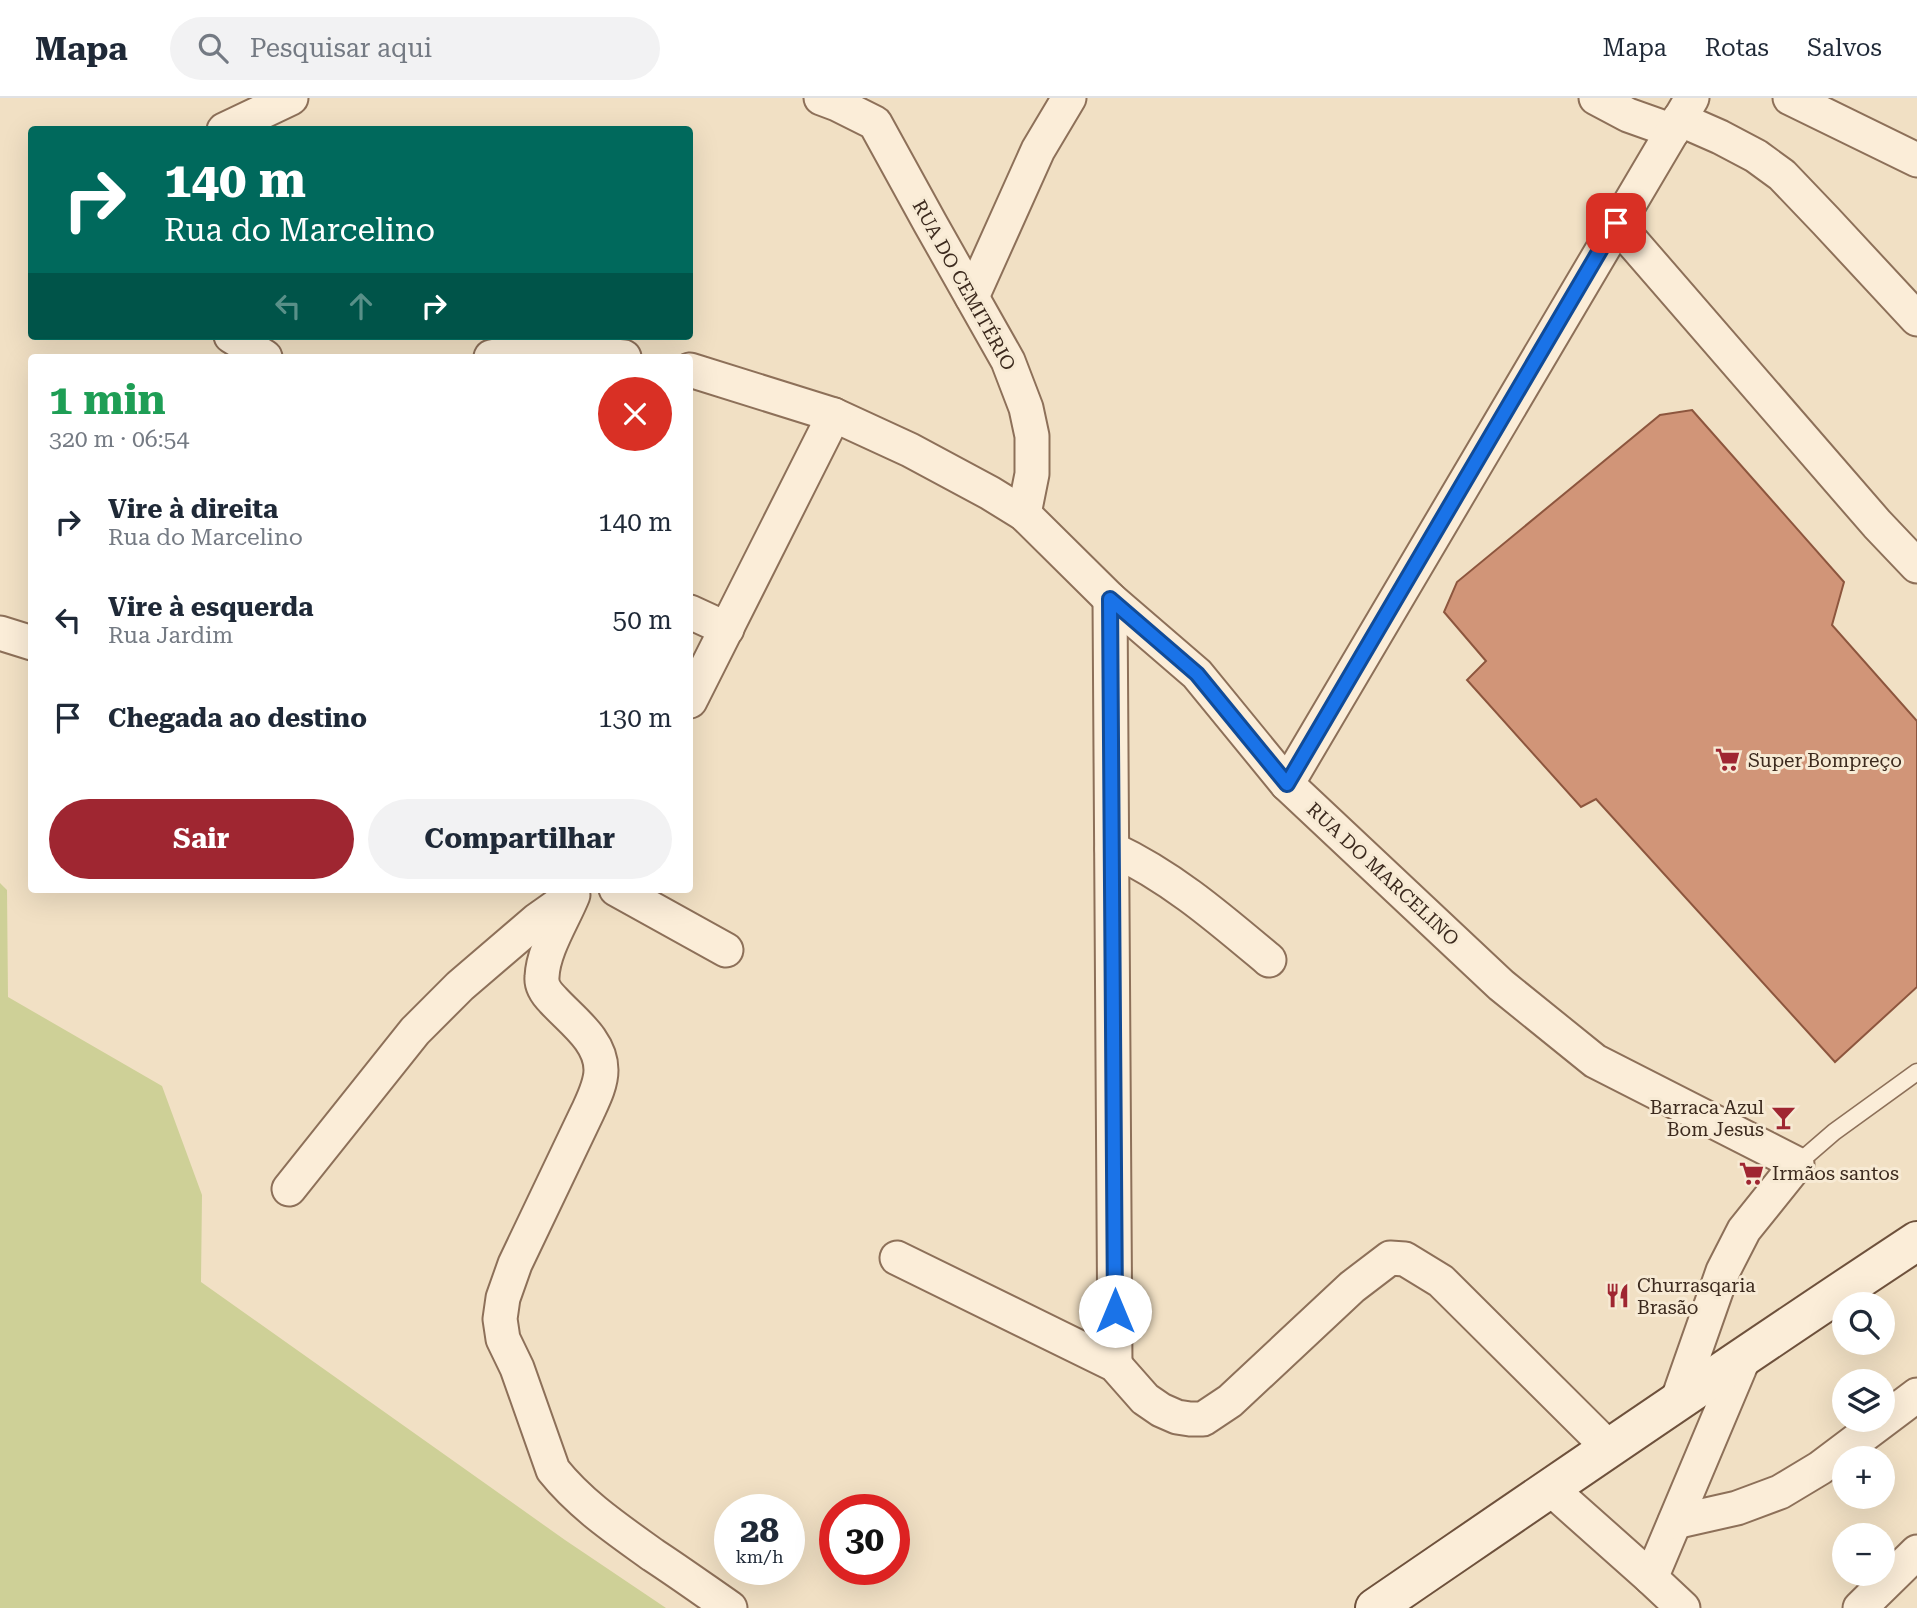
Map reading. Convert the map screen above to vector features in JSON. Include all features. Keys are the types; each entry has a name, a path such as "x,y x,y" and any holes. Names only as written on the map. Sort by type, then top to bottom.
{"street":[{"path":"232,126 291,98"},
{"name":"RUA DO CEMITÉRIO","path":"821,98 875,111 930,223 1008,361 1026,408 1032,436 1032,474 1024,514"},
{"path":"972,297 1038,150 1069,98"},
{"path":"1596,98 1628,115 1681,116 1756,156 1782,175 1917,319"},
{"path":"1790,98 1917,160"},
{"path":"1287,784 1681,116"},
{"path":"1616,223 1877,524 1917,566"},
{"path":"237,340 260,354"},
{"path":"506,354 522,351 593,354"},
{"name":"RUA DO MARCELINO","path":"693,370 834,415 911,450 1024,514 1110,599 1197,674 1287,784 1501,985 1595,1061 1797,1164"},
{"path":"693,695 834,415"},
{"path":"1110,599 1115,1365"},
{"path":"693,613 727,629"},
{"path":"0,633 28,642"},
{"path":"1112,849 1145,864 1202,904 1269,960"},
{"path":"289,1189 415,1031 479,969 537,920 576,893"},
{"path":"576,893 552,938 541,979 545,991 589,1038 599,1054 601,1071 598,1089 515,1264 503,1298 500,1319 503,1339 517,1368 553,1470 583,1502 614,1527 730,1608"},
{"path":"623,893 726,950"},
{"path":"1677,1402 1723,1271 1744,1230 1797,1164"},
{"path":"1375,1608 1917,1241"},
{"path":"897,1258 1115,1365 1145,1399 1161,1410 1190,1419 1203,1419 1239,1393 1352,1287 1390,1258 1405,1258 1441,1281 1610,1449"},
{"path":"1651,1578 1745,1355"},
{"path":"1675,1522 1737,1507 1780,1492 1820,1468 1917,1395"},
{"path":"1550,1489 1683,1608"},
{"path":"1860,1608 1917,1552"}],"lane":[{"path":"1797,1164 1834,1132 1917,1072"}],"green space":[{"path":"0,883 7,890 8,997 162,1086 202,1195 201,1282 565,1540 666,1608 0,1608"}],"building":[{"name":"Super Bompreço","path":"1692,410 1844,582 1832,625 1917,721 1917,987 1835,1062 1596,799 1581,807 1467,680 1486,661 1444,612 1457,582 1660,415"}],"place":[{"name":"Super Bompreço","path":"1728,760"},
{"name":"Barraca Azul Bom Jesus","path":"1784,1118"},
{"name":"Irmãos santos","path":"1752,1173"},
{"name":"Churrasqaria Brasão","path":"1617,1296"}],"route":[{"path":"1115,1311 1110,599 1197,674 1287,784 1616,223"}]}
